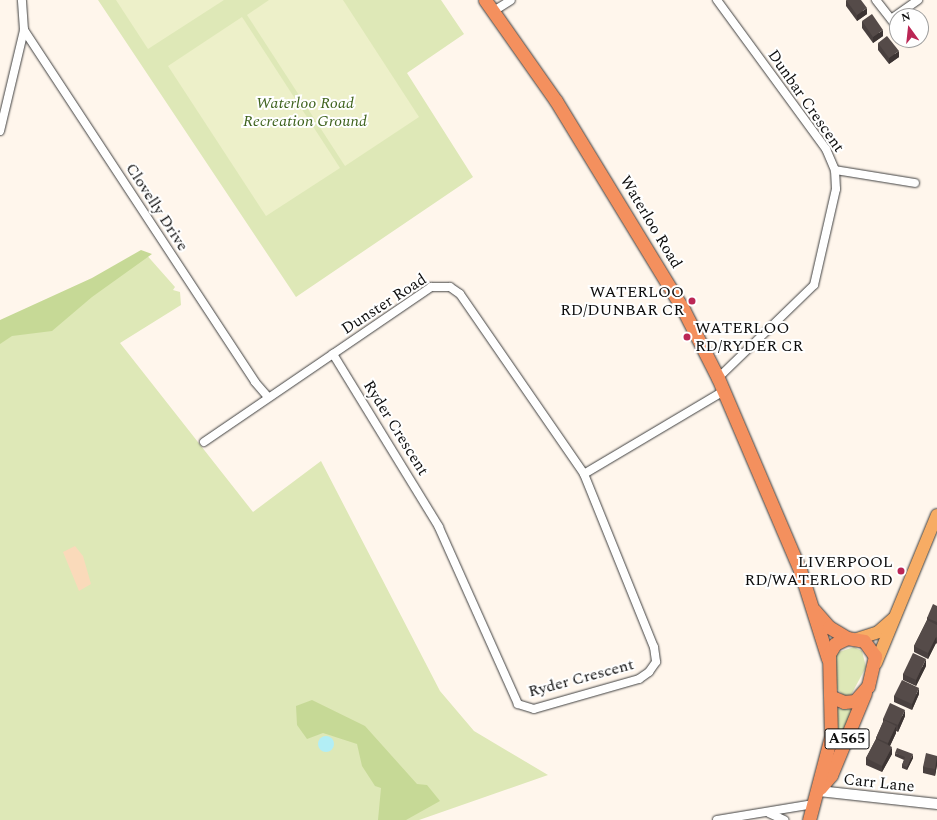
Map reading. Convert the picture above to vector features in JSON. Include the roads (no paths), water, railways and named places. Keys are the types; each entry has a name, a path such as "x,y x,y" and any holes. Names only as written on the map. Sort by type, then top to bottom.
{"highway":[{"name":"Waterloo Road","path":"484,0 616,196 683,309 718,378 722,392 814,610 828,659"},
{"name":"Waterloo Road","path":"814,610 830,628 852,638"},
{"path":"828,659 835,644 852,638"},
{"name":"A565","path":"819,790 831,775 876,664 870,645 852,638"},
{"name":"A565","path":"809,820 819,790 831,736 832,697 828,659"},
{"name":"A565","path":"832,697 844,702 855,701 868,686"}],"main road":[{"path":"876,664 937,515"},
{"path":"852,638 878,632 894,618"}],"street":[{"path":"0,130 24,30 22,0"},
{"path":"492,12 511,0"},
{"name":"Dunbar Crescent","path":"717,0 826,149 835,170 835,197 814,285 718,378"},
{"path":"876,0 889,16"},
{"path":"907,8 918,0"},
{"name":"Clovelly Drive","path":"24,30 255,382 268,397"},
{"path":"835,170 915,183"},
{"name":"Dunster Road","path":"204,442 431,287 450,287 460,294 584,474"},
{"name":"Ryder Crescent","path":"333,354 439,527 512,696 527,709 639,679 656,662 654,646 584,474"},
{"path":"584,474 722,392"},
{"name":"Carr Lane","path":"819,790 937,804"},
{"path":"717,820 814,804"},
{"path":"766,812 784,820"}],"water":[{"path":"326,736 333,741 334,744 329,751 326,752 319,747 318,744 323,737"}],"place":[{"name":"WATERLOO RD/DUNBAR CR","path":"692,301"},
{"name":"WATERLOO RD/RYDER CR","path":"687,337"},
{"name":"LIVERPOOL RD/WATERLOO RD","path":"901,571"}],"park label":[{"name":"Waterloo Road Recreation Ground","path":"305,112"}]}
